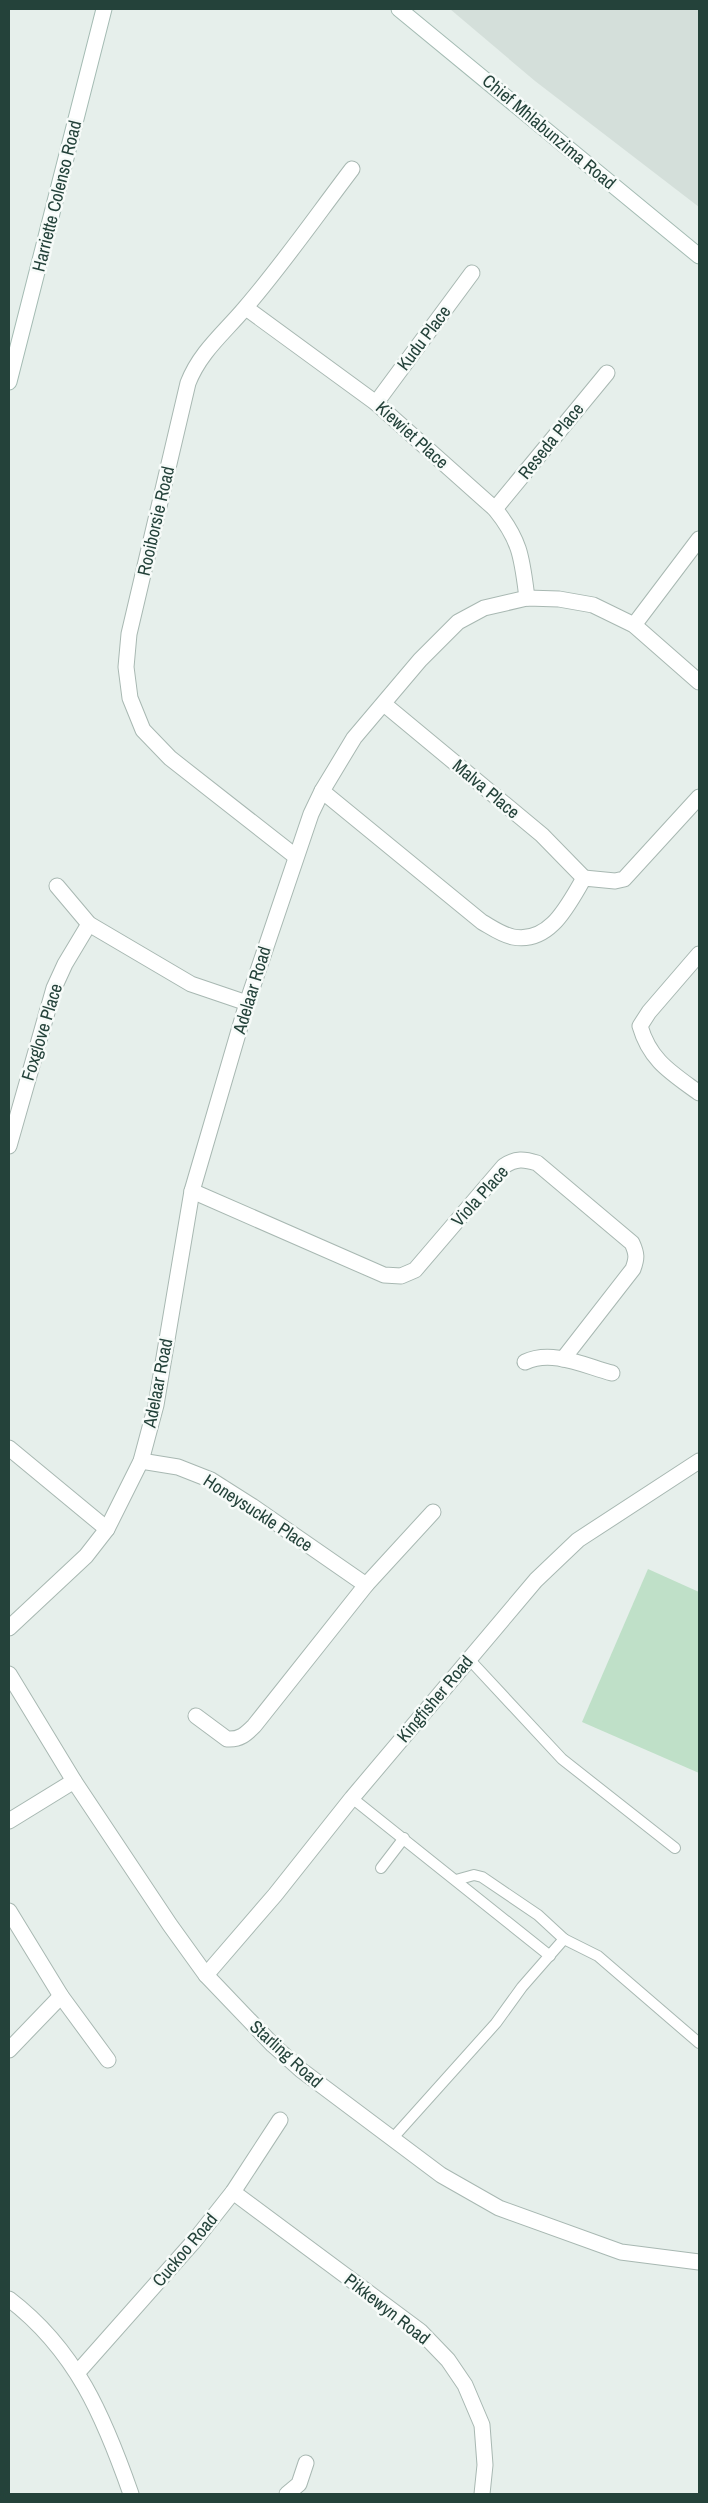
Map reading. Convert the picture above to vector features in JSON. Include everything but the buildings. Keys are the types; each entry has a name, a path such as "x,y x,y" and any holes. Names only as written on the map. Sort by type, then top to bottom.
{"street":[{"name":"Harriette Colenso Road","path":"9,382 104,9"},
{"name":"Chief Mhlabunzima Road","path":"399,9 699,256"},
{"name":"Rooiborsie Road","path":"295,856 170,758 143,730 130,698 126,667 129,634 188,383 194,366 205,350 246,308 352,169"},
{"name":"Kudu Place","path":"376,403 472,274"},
{"name":"Kiewiet Place","path":"246,308 376,403 495,509 510,528 522,556 528,598"},
{"name":"Reseda Place","path":"495,509 607,373"},
{"path":"634,625 699,539"},
{"name":"Adelaar Road","path":"9,1628 86,1556 107,1529 141,1461 156,1405 192,1191 247,1003 295,856 322,791 354,738 420,660 458,622 484,608 528,598 558,599 592,605 634,625 699,682"},
{"name":"Malva Place","path":"384,704 542,836 584,878"},
{"path":"322,791 482,922 512,937 527,938 548,931 584,878 614,881 624,878 699,797"},
{"path":"58,886 89,924 191,984 247,1003"},
{"name":"Foxglove Place","path":"9,1146 54,988 65,964 89,924"},
{"path":"699,954 649,1012 640,1026 645,1043 652,1055 699,1093"},
{"name":"Viola Place","path":"192,1191 384,1275 401,1276 415,1270 504,1166 513,1160 525,1159 537,1163 632,1243 637,1258 633,1269 563,1359"},
{"path":"525,1362 539,1357 563,1359 612,1373"},
{"path":"9,1448 107,1529"},
{"name":"Honeysuckle Place","path":"141,1461 178,1467 211,1480 366,1585"},
{"name":"Kingfisher Road","path":"206,1975 275,1895 352,1798 468,1658 536,1580 578,1540 699,1461"},
{"path":"196,1716 227,1739 239,1738 245,1735 366,1585 433,1512"},
{"name":"Starling Road","path":"9,1674 74,1781 170,1926 206,1975 273,2045 301,2070 441,2175 499,2208 621,2252 699,2262"},
{"path":"9,1821 74,1781"},
{"path":"9,1911 61,1996 108,2060"},
{"path":"9,2050 61,1996"},
{"name":"Cuckoo Road","path":"78,2372 161,2280 233,2192 280,2120"},
{"name":"Pikkewyn Road","path":"233,2192 420,2331 448,2360 465,2385 482,2426 485,2464 482,2494"},
{"path":"9,2299 43,2330 78,2372 110,2434 131,2494"},
{"path":"287,2494 299,2484 306,2464"}],"lane":[{"path":"468,1658 562,1759 675,1848"},
{"path":"352,1798 550,1956"},
{"path":"381,1868 404,1838"},
{"path":"456,1880 474,1875 482,1876 538,1915 564,1938 598,1956 699,2043"},
{"path":"392,2139 496,2023 522,1987 564,1938"}],"shaded area":[{"path":"450,9 699,9 699,207 535,81"}],"green space":[{"path":"648,1569 699,1592 699,1773 582,1722"}]}
